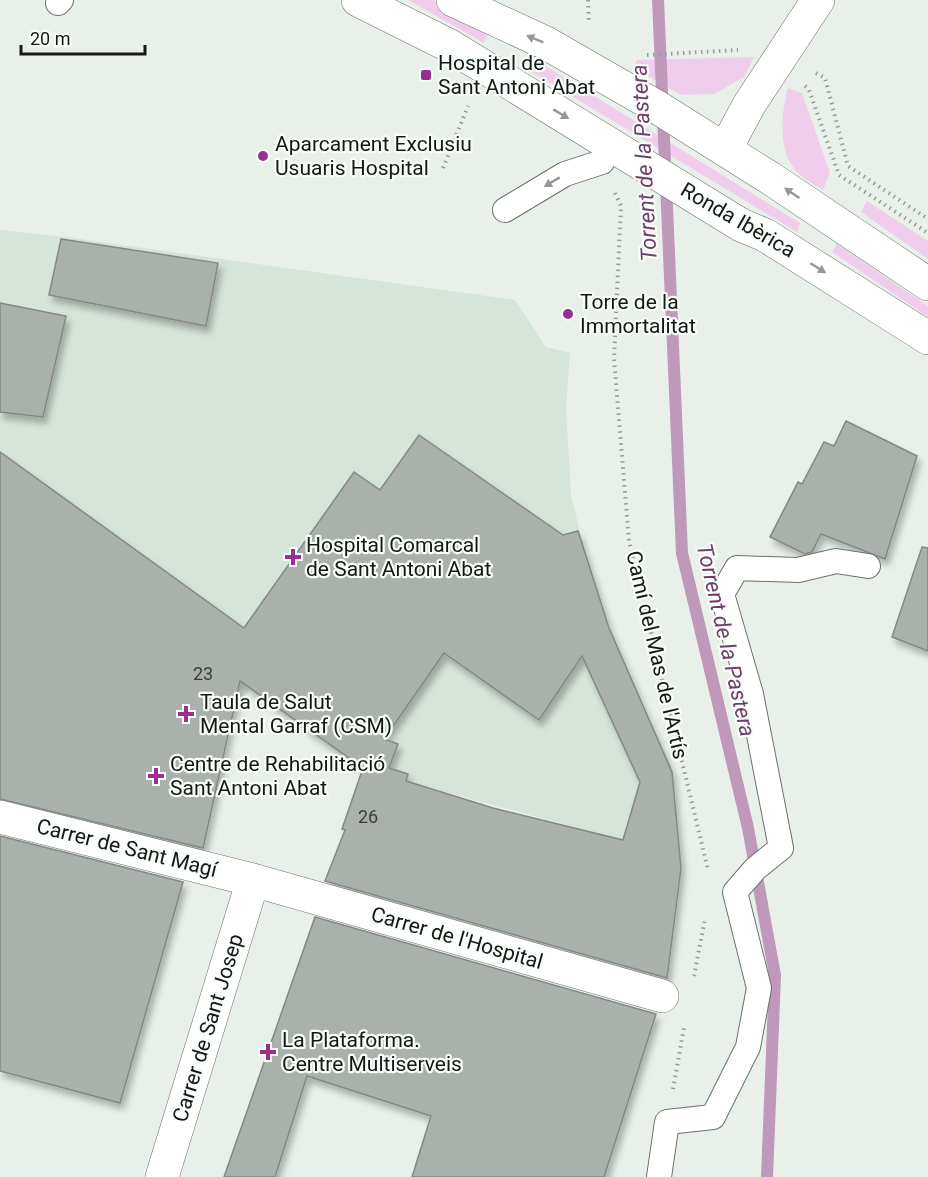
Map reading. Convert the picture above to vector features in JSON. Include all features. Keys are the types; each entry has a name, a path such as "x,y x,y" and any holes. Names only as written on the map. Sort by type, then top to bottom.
{"street":[{"name":"Ronda Ibèrica","path":"358,0 459,52 741,225 765,235 928,338"},
{"path":"453,0 562,52 725,150 928,284"},
{"path":"725,150 749,105 818,0"},
{"name":"Carrer de Sant Magí","path":"0,817 253,880"},
{"name":"Carrer de l'Hospital","path":"253,880 674,1006"},
{"name":"Carrer de Sant Josep","path":"162,1177 253,880"}],"lane":[{"path":"505,210 565,174 602,162"},
{"path":"659,1177 667,1122 714,1117 748,1047 759,988 735,892 755,869 781,848 751,694 722,594 737,568 798,570 836,561 868,566"}],"path":[{"path":"588,0 589,27"},
{"path":"812,70 825,78 848,166 928,219"},
{"path":"443,168 468,106"},
{"name":"Camí del Mas de l'Artís","path":"602,162 621,206 614,359 629,541 709,873"},
{"path":"693,982 705,917"},
{"path":"667,1122 674,1006"}],"shaded area":[{"path":"408,0 433,0 489,31 484,43"},
{"path":"531,57 800,223 797,232 525,68"},
{"path":"754,57 744,77 714,94 681,95 634,68 637,60"},
{"path":"788,88 802,93 830,173 823,190 799,174 787,156 783,121"},
{"path":"867,201 928,241 928,259 861,212"},
{"name":"Hospital Comarcal de Sant Antoni Abat","path":"0,230 65,237 515,300 546,347 570,353 566,407 571,495 601,618 671,766 671,778 647,847 406,781 408,774 364,764 254,683 233,713 200,860 0,809"},
{"path":"837,244 928,306 928,317 832,252"}],"building":[{"path":"61,239 218,263 206,326 49,295"},
{"path":"0,303 66,316 43,417 0,412"},
{"path":"846,421 917,456 885,559 821,534 812,552 805,554 770,537 798,482 802,484 824,442 834,446"},
{"path":"419,435 563,535 578,531 609,628 672,772 681,868 667,978 325,881 345,830 342,829 363,768 240,681 203,848 0,799 0,452 244,628 354,472 380,490","holes":["444,653 539,720 582,656 640,782 623,840 493,808 406,781 408,774 389,768 398,744 384,739"]},
{"path":"922,547 928,548 928,651 892,637"},
{"path":"0,836 183,882 120,1103 0,1071"},
{"path":"315,917 656,1014 604,1177 412,1177 431,1116 307,1076 275,1177 224,1177"}],"waterway":[{"name":"Torrent de la Pastera","path":"658,0 682,553 748,828 775,975 767,1177"}],"place":[{"name":"Hospital de Sant Antoni Abat","path":"426,75"},
{"name":"Aparcament Exclusiu Usuaris Hospital","path":"263,156"},
{"name":"Torre de la Immortalitat","path":"568,314"},
{"name":"Hospital Comarcal de Sant Antoni Abat","path":"293,557"},
{"name":"Taula de Salut Mental Garraf (CSM)","path":"186,714"},
{"name":"Centre de Rehabilitació Sant Antoni Abat","path":"156,776"},
{"name":"La Plataforma. Centre Multiserveis","path":"268,1052"}]}
